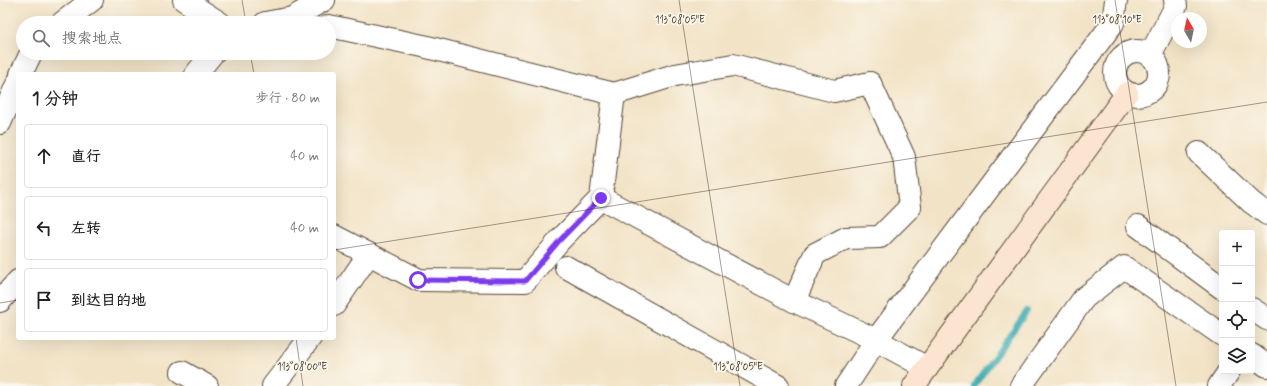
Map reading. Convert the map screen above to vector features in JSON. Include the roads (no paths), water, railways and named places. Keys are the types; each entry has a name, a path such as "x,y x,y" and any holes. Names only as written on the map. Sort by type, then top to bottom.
{"street":[{"path":"71,16 92,0"},
{"path":"184,0 209,16"},
{"path":"296,16 324,0"},
{"path":"846,386 876,340 1113,23 1116,0"},
{"path":"1150,55 1176,6 1175,0"},
{"path":"336,27 423,46 614,94 675,75 733,65 834,91 870,83 904,157 910,207 880,237 846,238 815,254 794,300"},
{"path":"1136,51 1144,52 1150,55 1155,60 1159,74 1158,82 1154,88 1141,95 1127,93 1121,89 1117,83 1115,69 1123,56 1136,51"},
{"path":"22,72 27,60"},
{"path":"198,72 207,60"},
{"path":"0,123 16,87"},
{"path":"914,386 1127,93"},
{"path":"336,237 418,280 525,281 560,240 601,198 614,94"},
{"path":"1199,154 1251,202 1267,214"},
{"path":"601,198 794,300 876,340 927,368"},
{"path":"1138,226 1219,286"},
{"path":"336,302 369,254"},
{"path":"566,267 778,386"},
{"path":"1021,386 1084,298 1124,267 1219,333"},
{"path":"0,301 16,283"},
{"path":"1255,311 1267,319"},
{"path":"273,386 308,340"},
{"path":"1255,357 1267,366"},
{"path":"182,372 207,386"},
{"path":"1219,386 1226,374"}],"waterway":[{"path":"974,386 1027,311"}]}
